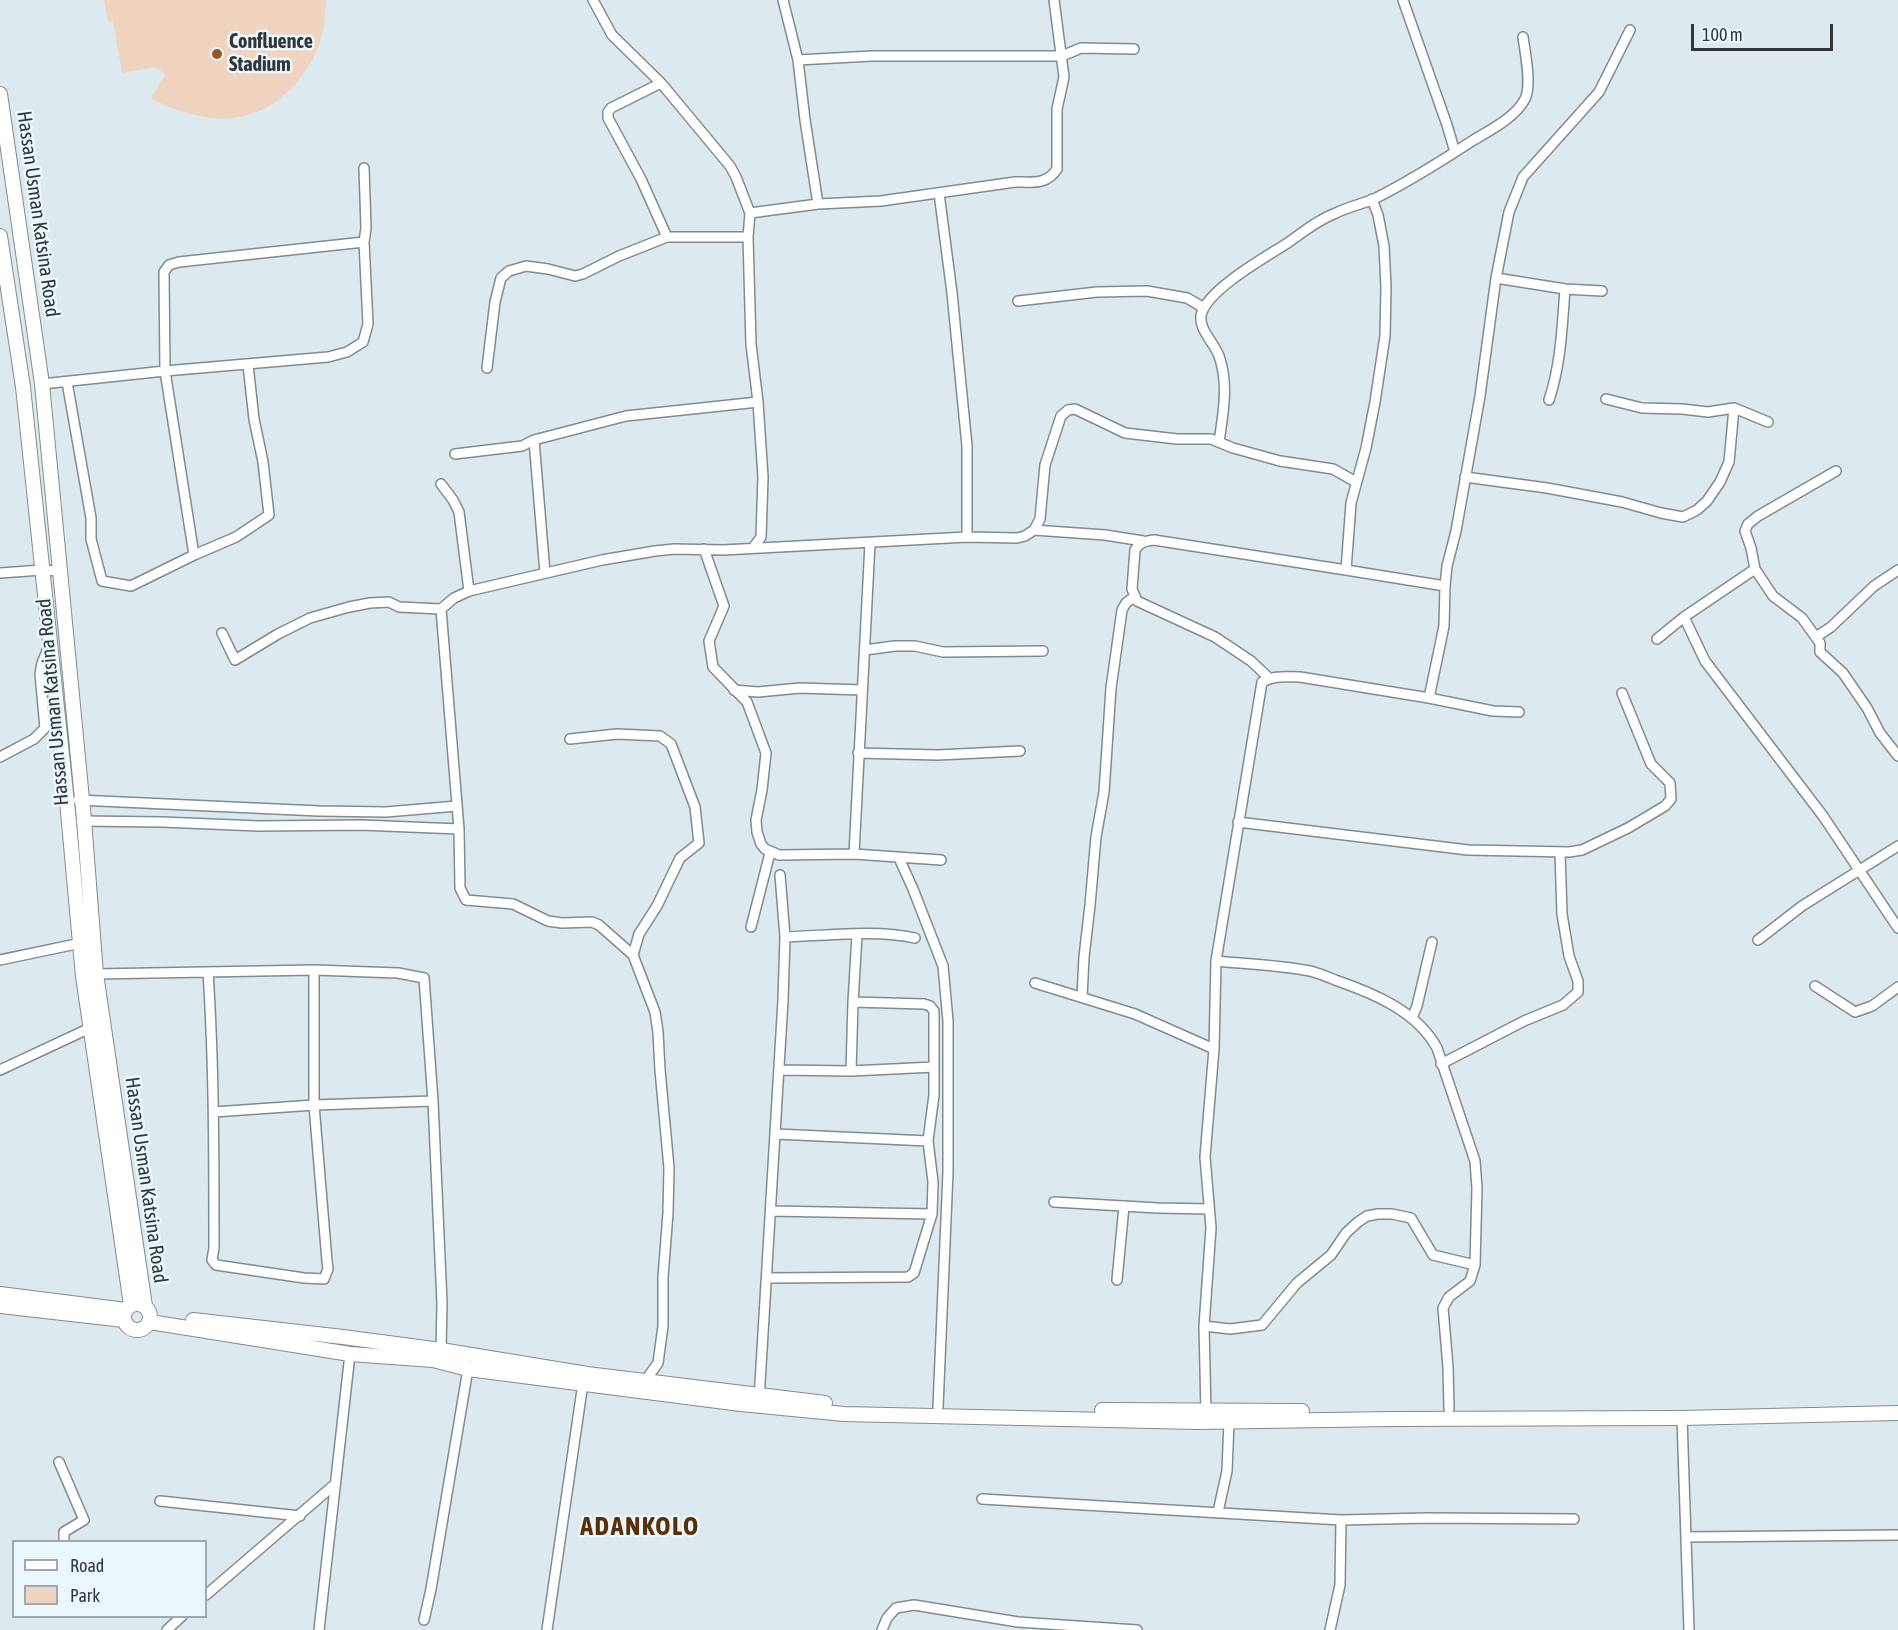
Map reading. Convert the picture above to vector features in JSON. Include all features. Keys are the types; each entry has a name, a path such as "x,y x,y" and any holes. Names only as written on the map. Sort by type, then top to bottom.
{"main road":[{"name":"Hassan Usman Katsina Road","path":"0,94 42,384 84,820 96,974 138,1313"},
{"name":"Hassan Usman Katsina Road","path":"0,236 23,387 90,1028 138,1313"},
{"path":"0,1294 441,1350 844,1414 1229,1422 1682,1418 1898,1413"},
{"path":"0,1306 138,1313 350,1354 433,1360 468,1369 583,1383 844,1406 1206,1412 1682,1409 1898,1405"}],"street":[{"path":"593,0 612,35 661,83 730,166 750,213 748,237 751,344 763,477 761,537 753,548"},
{"path":"783,0 798,60 818,204"},
{"path":"750,213 818,204 881,201 1015,182 1045,181 1052,177 1056,169 1057,109 1065,77 1054,0"},
{"path":"1403,0 1455,152"},
{"path":"1429,698 1444,626 1447,566 1456,531 1480,396 1496,278 1509,212 1522,177 1599,92 1630,30"},
{"path":"1219,442 1224,378 1218,354 1200,319 1204,308 1243,270 1318,221 1336,212 1372,200 1425,171 1515,113 1526,98 1528,78 1523,37"},
{"path":"798,60 872,56 1062,56 1081,48 1134,49"},
{"path":"661,83 611,108 608,118 641,179 667,237"},
{"path":"42,384 328,357 347,352 363,342 368,324 364,242 366,228 364,168"},
{"path":"939,193 952,293 967,446 967,537"},
{"path":"1346,570 1351,503 1366,448 1385,336 1384,246 1378,215 1372,200"},
{"path":"487,368 495,302 501,278 510,271 526,266 548,268 575,276 667,237 748,237"},
{"path":"194,555 165,371 164,272 169,265 179,262 364,242"},
{"path":"1496,278 1564,289 1602,291"},
{"path":"1549,400 1556,380 1564,289"},
{"path":"1018,301 1097,292 1147,291 1187,298 1204,308"},
{"path":"67,382 91,518 91,539 102,580 131,586 236,537 269,515 248,365"},
{"path":"1606,399 1642,408 1708,412 1734,408 1768,422"},
{"path":"455,454 522,446 534,440 626,416 758,402"},
{"path":"1465,477 1601,498 1683,517 1697,510 1707,501 1720,482 1729,462 1734,408"},
{"path":"222,633 235,660 310,618 349,607 389,602 399,607 441,609 454,598 469,591 602,560 655,551 1025,536 1034,530 1040,519 1045,465 1061,416 1068,410 1075,409 1125,433 1177,439 1211,438 1233,448 1280,461 1333,469 1356,482"},
{"path":"534,440 545,573"},
{"path":"1836,471 1748,524 1745,531 1755,569 1773,596 1802,618 1820,643 1820,652 1843,674 1867,708 1880,734 1898,756"},
{"path":"441,484 459,512 469,591"},
{"path":"1034,530 1105,535 1143,542 1154,540 1445,586"},
{"path":"1143,542 1135,550 1132,590 1137,601 1215,637 1251,661 1269,678"},
{"path":"854,854 870,543"},
{"path":"704,549 724,606 709,641 713,667 747,702 766,753 756,820 760,844 770,853 779,855 854,854 941,860"},
{"path":"1657,639 1684,617 1755,569"},
{"path":"1816,637 1831,627 1846,610 1874,586 1898,570"},
{"path":"0,573 60,571"},
{"path":"1082,997 1096,837 1104,792 1111,688 1122,610 1126,603 1135,596"},
{"path":"441,609 459,829 460,888 466,900 513,904 548,921 592,922 599,925 633,955 657,1020 669,1168 668,1213 663,1277 663,1326 658,1363 645,1381"},
{"path":"1684,617 1705,661 1823,816 1898,928"},
{"path":"0,757 34,739 45,728 40,674 50,643"},
{"path":"865,650 915,646 943,652 1043,651"},
{"path":"1206,1412 1204,1326 1211,1228 1205,1157 1214,1049 1216,961 1262,682 1279,676 1300,677 1493,711 1519,711"},
{"path":"734,690 758,692 800,688 862,690"},
{"path":"1238,822 1468,850 1560,852 1582,850 1619,833 1665,806 1671,799 1670,783 1651,764 1622,693"},
{"path":"570,739 617,734 660,736 671,744 695,807 699,843 680,858 657,906 639,934 633,955"},
{"path":"858,753 938,755 1020,752"},
{"path":"67,803 81,799 319,811 386,812 457,806"},
{"path":"69,823 84,820 459,829"},
{"path":"1758,940 1802,906 1898,846"},
{"path":"1441,1064 1524,1021 1563,1005 1578,992 1578,981 1569,956 1562,914 1560,852"},
{"path":"751,927 770,853"},
{"path":"898,858 944,966 948,1021 948,1172 938,1407"},
{"path":"759,1400 780,1070 785,937 780,875"},
{"path":"851,1071 857,935"},
{"path":"785,937 896,935 915,938"},
{"path":"1412,1018 1432,942"},
{"path":"0,960 81,943"},
{"path":"1216,961 1306,970 1355,987 1412,1018 1429,1034 1437,1048 1475,1161 1477,1218 1475,1265 1470,1281 1449,1297 1443,1308 1449,1409"},
{"path":"96,974 314,970 398,973 424,978 433,1101 442,1303 441,1350"},
{"path":"208,972 213,1045 214,1112 212,1260 216,1265 324,1279 328,1269 314,1104 314,970"},
{"path":"1035,983 1135,1014 1214,1049"},
{"path":"1815,986 1855,1012 1872,1006 1898,987"},
{"path":"768,1278 912,1276 932,1214 933,1182 928,1141 934,1067 934,1011 930,1006 924,1004 853,1002"},
{"path":"0,1070 90,1028"},
{"path":"780,1070 851,1071 934,1067"},
{"path":"214,1112 314,1104 433,1101"},
{"path":"776,1134 928,1141"},
{"path":"1054,1202 1209,1209"},
{"path":"1117,1280 1124,1206"},
{"path":"771,1211 932,1214"},
{"path":"1204,1326 1230,1329 1262,1325 1297,1283 1331,1254 1353,1226 1367,1216 1392,1214 1411,1218 1433,1255 1475,1265"},
{"path":"319,1630 350,1354"},
{"path":"424,1620 468,1369"},
{"path":"547,1630 583,1383"},
{"path":"1682,1418 1689,1630"},
{"path":"1218,1512 1227,1471 1229,1422"},
{"path":"59,1462 84,1520 64,1532 64,1540"},
{"path":"207,1594 334,1485"},
{"path":"982,1499 1341,1520 1574,1519"},
{"path":"160,1501 300,1516"},
{"path":"1330,1630 1340,1585 1341,1520"},
{"path":"1686,1537 1898,1535"},
{"path":"882,1630 887,1618 896,1608 914,1605 1016,1626 1137,1630"},
{"path":"167,1630 181,1618"}],"green space":[{"name":"Confluence Stadium","path":"104,0 325,0 326,3 324,28 317,49 308,67 284,96 251,114 233,118 213,118 189,113 151,99 165,74 155,67 122,73 113,21 108,22"}],"place":[{"name":"Confluence Stadium","path":"217,54"}],"district":[{"name":"ADANKOLO","path":"640,1527"}]}
